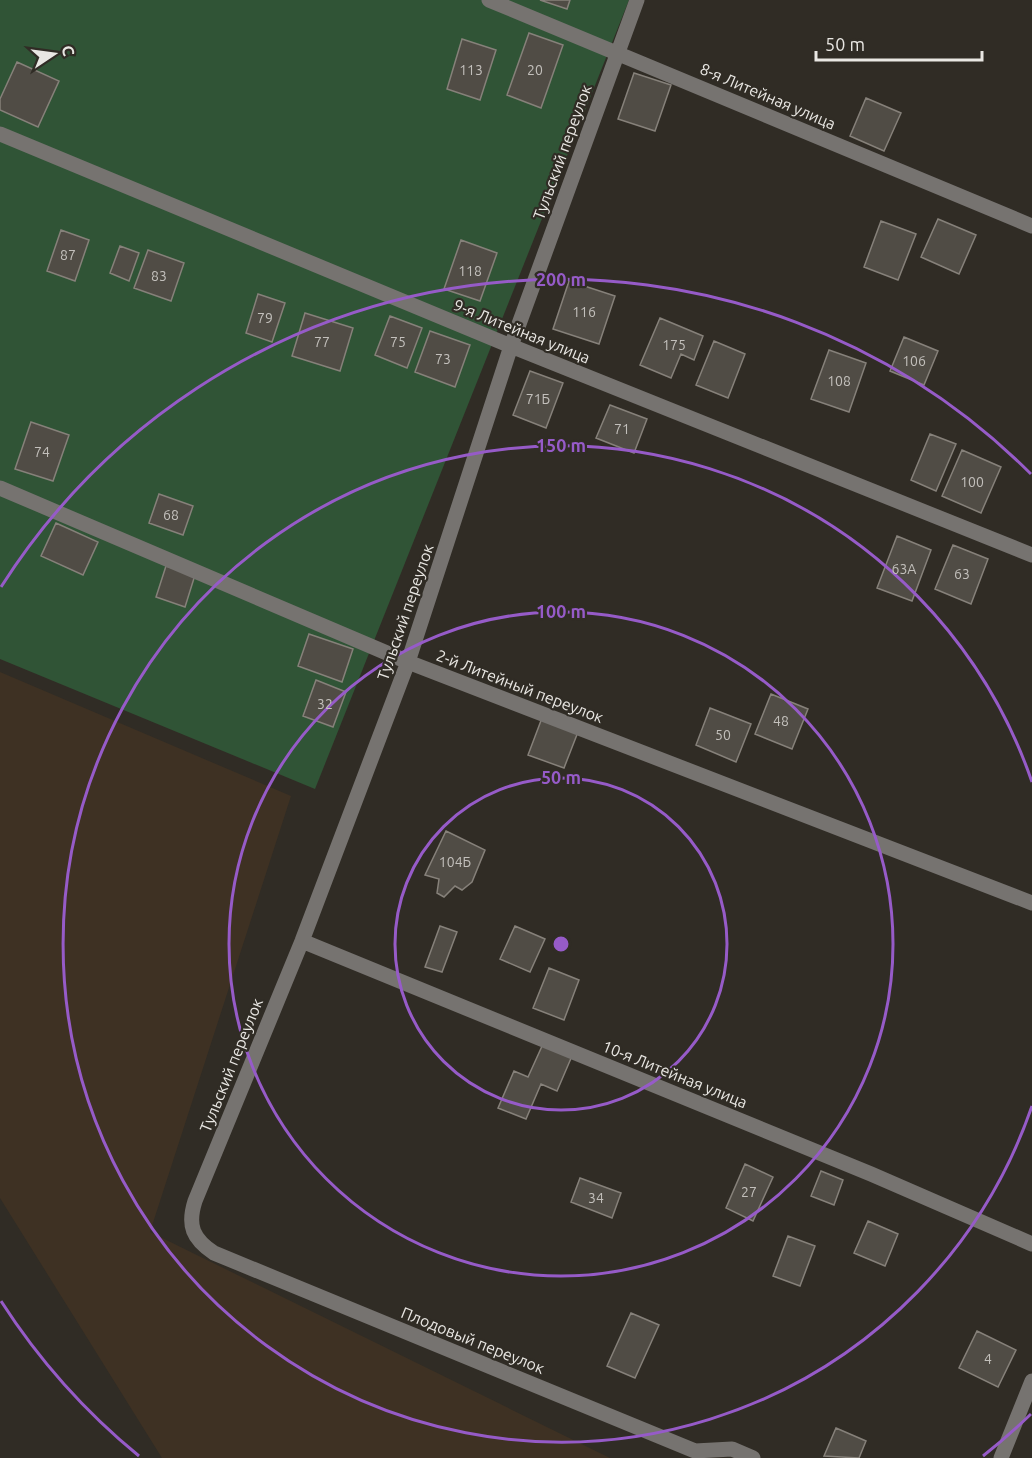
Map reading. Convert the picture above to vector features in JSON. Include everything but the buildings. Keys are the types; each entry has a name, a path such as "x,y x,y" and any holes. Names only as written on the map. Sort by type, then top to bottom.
{"street":[{"name":"8-я Литейная улица","path":"489,0 1032,226"},
{"name":"Тульский переулок","path":"190,1229 190,1214 302,941 408,662 511,346 637,0"},
{"name":"9-я Литейная улица","path":"0,134 511,346 1032,555"},
{"name":"2-й Литейный переулок","path":"0,488 408,662 1032,903"},
{"name":"10-я Литейная улица","path":"302,941 871,1174 1032,1244"},
{"name":"Плодовый переулок","path":"190,1229 200,1244 214,1253 694,1451 732,1449 753,1458"},
{"path":"1001,1458 1032,1381"}],"shaded area":[{"path":"0,672 291,796 150,1232 610,1458 162,1458 0,1198"}],"green space":[{"path":"0,0 629,0 315,789 0,659"}]}
